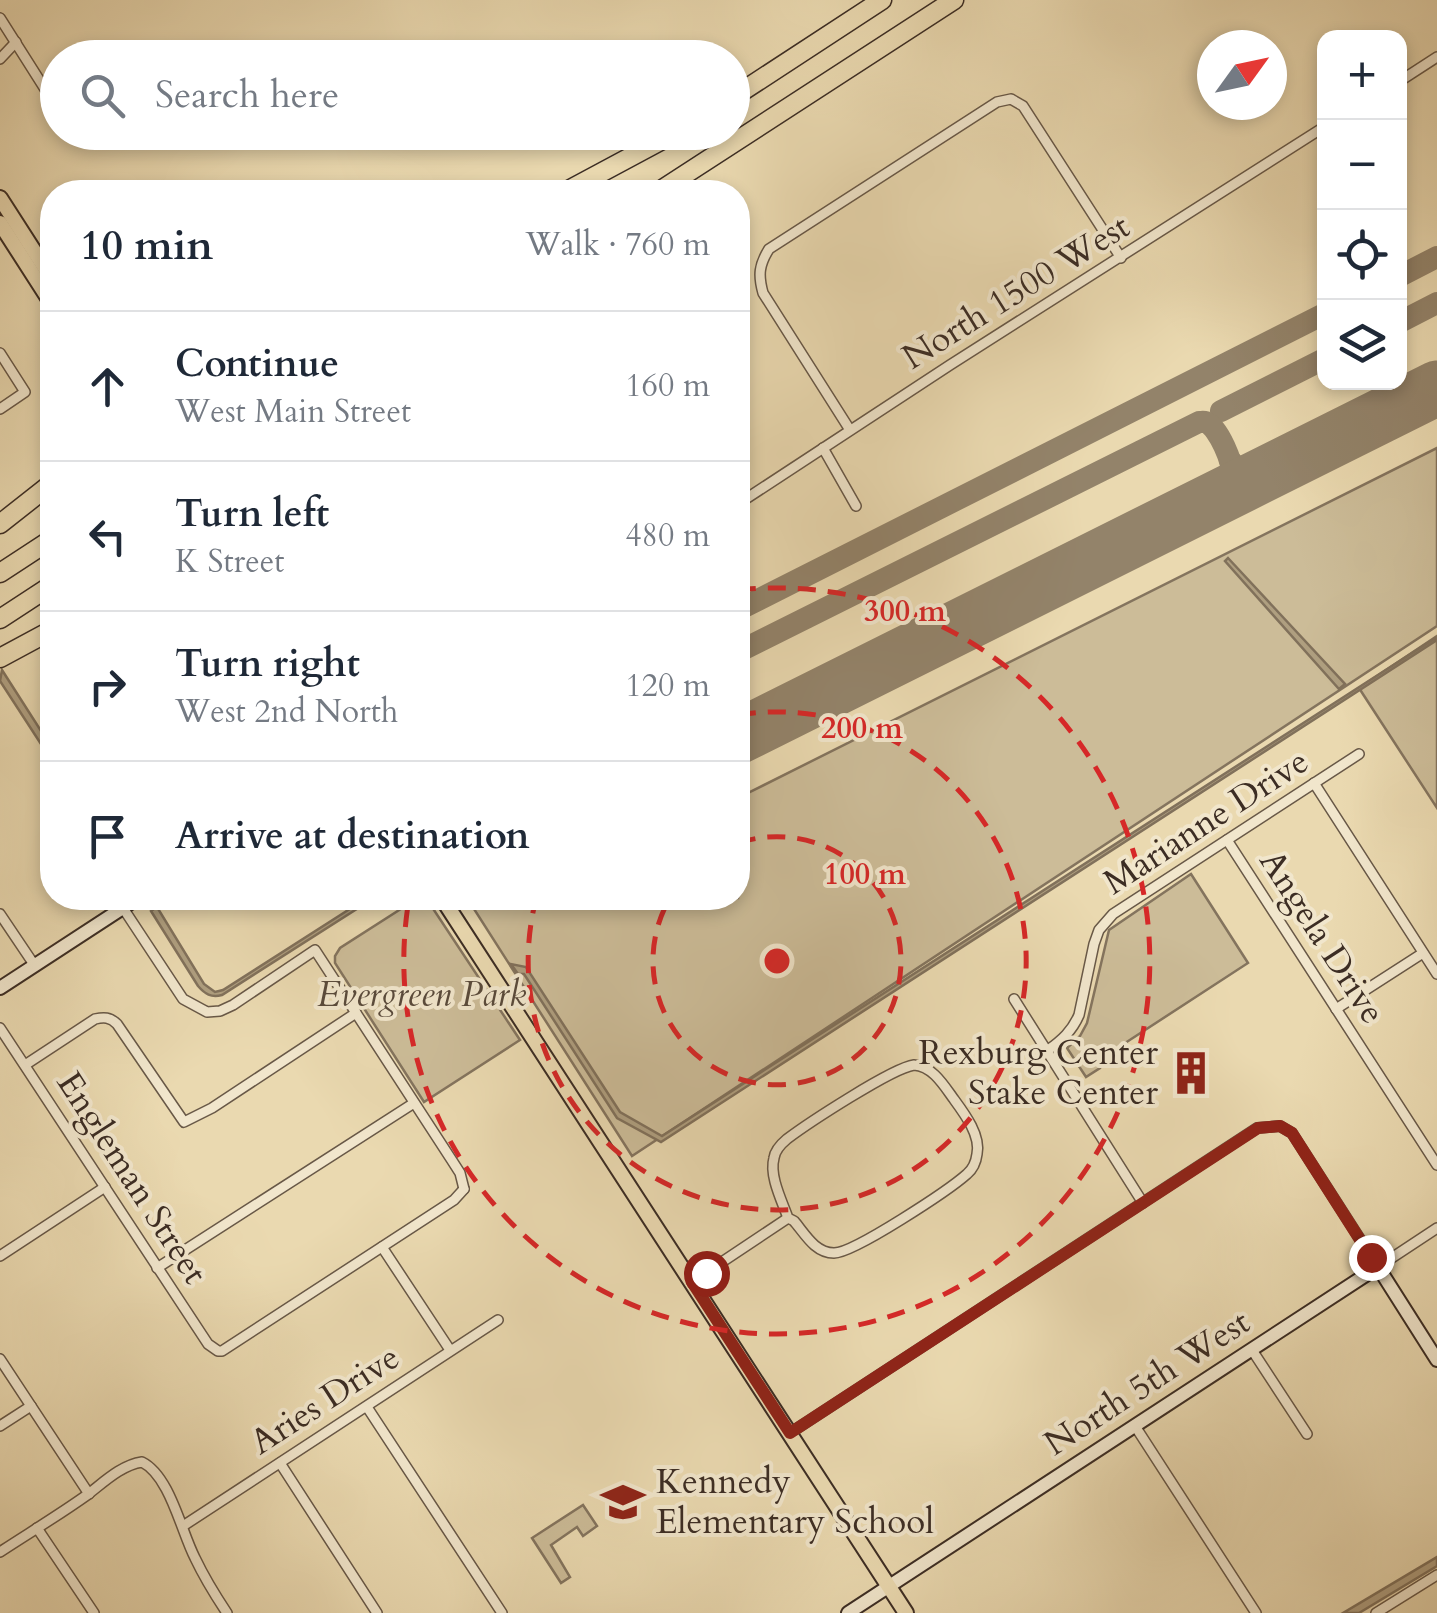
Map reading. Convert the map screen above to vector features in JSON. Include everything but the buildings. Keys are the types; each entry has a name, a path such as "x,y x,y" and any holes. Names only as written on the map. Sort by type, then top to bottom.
{"highway":[{"path":"750,86 882,0"},
{"path":"750,132 954,0"},
{"path":"750,140 868,56"},
{"path":"588,180 644,150"},
{"path":"605,180 651,150"},
{"path":"677,180 723,150"},
{"path":"693,180 735,150"},
{"path":"0,524 40,492"},
{"path":"0,573 40,547"},
{"path":"0,619 40,593"},
{"path":"0,658 40,636"}],"main road":[{"path":"0,198 40,260"},
{"path":"0,223 40,285"},
{"path":"450,910 906,1613"}],"street":[{"path":"0,18 40,80"},
{"path":"0,48 16,42"},
{"path":"0,59 16,42"},
{"path":"1407,76 1437,57"},
{"path":"850,430 763,293 760,263 770,250 997,102 1011,100 1023,106 1122,258"},
{"name":"North 1500 West","path":"750,496 1317,132"},
{"path":"0,353 25,392 0,409"},
{"path":"822,448 856,506"},
{"name":"Marianne Drive","path":"1048,1050 1068,1035 1080,1015 1094,944 1105,922 1359,754"},
{"path":"1314,783 1437,974"},
{"name":"Angela Drive","path":"1227,840 1437,1164"},
{"path":"0,988 120,910"},
{"path":"124,910 183,999 207,1012 233,1005 315,950 469,1190 382,1247 450,1350"},
{"path":"0,914 35,966"},
{"path":"1336,1010 1424,952"},
{"path":"1014,999 1143,1204"},
{"path":"25,1065 95,1018 112,1019 184,1122 212,1108 356,1014"},
{"name":"Engleman Street","path":"0,1028 213,1349 222,1351 382,1247"},
{"path":"904,1066 928,1069 971,1126 978,1149 972,1169 853,1248 835,1253 818,1248 788,1218 772,1164 777,1150 788,1138 904,1066"},
{"path":"157,1268 414,1102"},
{"path":"790,1433 1244,1135 1275,1126 1292,1133 1437,1360"},
{"path":"0,1256 105,1187"},
{"path":"692,1282 788,1218"},
{"name":"North 5th West","path":"848,1613 1437,1228"},
{"name":"Aries Drive","path":"183,1526 498,1320"},
{"path":"1252,1350 1308,1434"},
{"path":"0,1359 89,1494"},
{"path":"0,1426 31,1406"},
{"path":"367,1407 502,1613"},
{"path":"1136,1426 1256,1613"},
{"path":"0,1552 104,1482 142,1462 156,1473 193,1554 227,1613"},
{"path":"280,1463 376,1613"},
{"path":"37,1528 94,1613"},
{"path":"1381,1612 1437,1575"}],"green space":[{"path":"1437,448 1437,626 632,1156 475,910 750,910 750,792"},
{"path":"1437,636 1437,808 1359,688"},
{"path":"1191,874 1248,963 1099,1060 1100,1068 1086,1077 1067,1048 1087,1023 1109,930"},
{"name":"Evergreen Park","path":"399,910 434,910 520,1040 424,1102 335,963 340,948"},
{"path":"583,1505 597,1526 583,1536 577,1527 551,1545 570,1577 561,1583 532,1538"}],"shaded area":[{"path":"1228,558 1345,684 1339,689 1225,561"},
{"path":"1437,637 661,1142 617,1118 524,974 518,974 511,964 526,967 620,1112 662,1136"},
{"path":"2,670 40,729 40,743 0,681"},
{"path":"159,910 204,984 215,992 348,910 355,910 218,996 208,995 198,986 151,911"},
{"path":"1437,1557 1437,1566 1359,1613 1343,1613"}],"taxiway":[{"path":"1407,272 1437,257"},
{"path":"1407,318 1437,303"},
{"path":"750,604 1317,318"},
{"path":"1221,411 1317,363"},
{"path":"750,646 1199,422 1206,422 1216,431 1230,463 1231,482 1220,497"},
{"path":"1230,460 1248,473 1269,472"}],"runway":[{"path":"750,731 1437,388"}],"place":[{"name":"Rexburg Center Stake Center","path":"1191,1073"},
{"name":"Kennedy Elementary School","path":"623,1502"}],"route":[{"path":"706,1273 692,1282 790,1433 1258,1128 1280,1126 1292,1133 1371,1257"}]}
